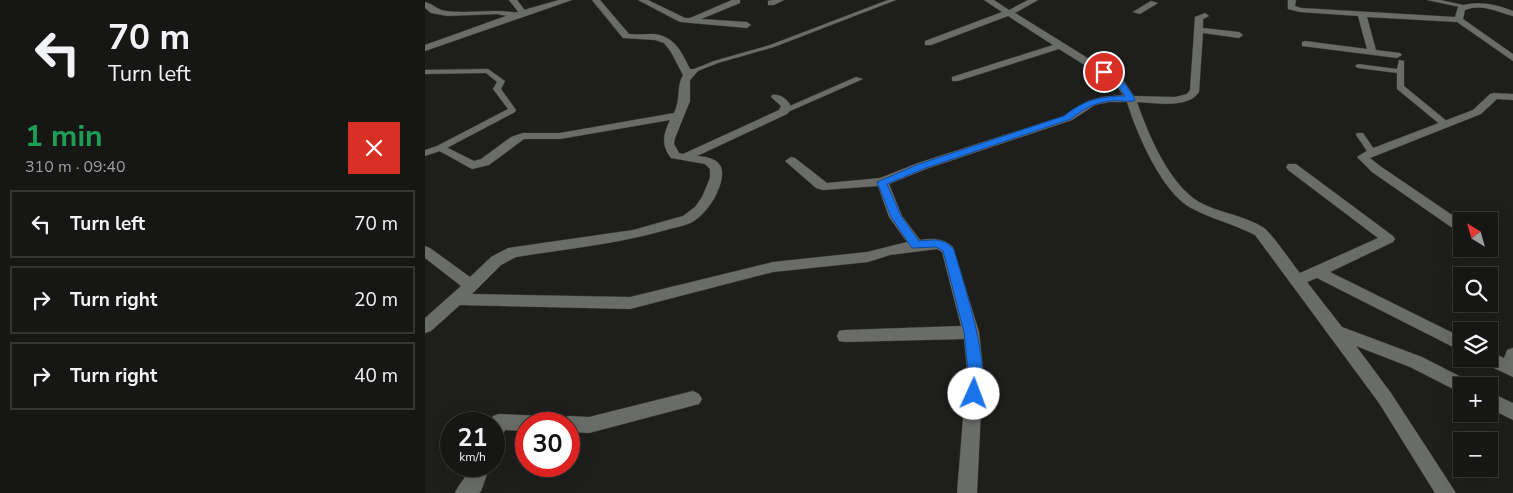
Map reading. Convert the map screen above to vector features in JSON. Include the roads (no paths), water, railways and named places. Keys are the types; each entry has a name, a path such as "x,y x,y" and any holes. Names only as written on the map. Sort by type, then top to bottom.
{"street":[{"path":"513,0 520,14"},
{"path":"425,48 520,14 568,0"},
{"path":"425,327 457,299 495,261 513,252 633,235 689,219 700,210 708,197 716,178 714,164 709,161 675,156 669,143 669,135 683,107 685,99 683,90 690,73 673,46 655,37 627,36 596,0"},
{"path":"642,0 687,20 747,25"},
{"path":"771,3 781,0"},
{"path":"988,0 1119,82 1131,99 1142,132 1178,191 1195,205 1239,221 1260,232 1385,398 1447,493"},
{"path":"927,43 1019,9 1034,0"},
{"path":"1144,0 1156,2"},
{"path":"1292,0 1291,7 1300,10 1459,20 1513,58"},
{"path":"671,26 737,1"},
{"path":"1137,12 1156,2"},
{"path":"425,4 434,10 447,14 497,12 520,14"},
{"path":"1459,20 1461,9 1465,6 1482,4 1513,14"},
{"path":"1362,15 1372,52"},
{"path":"791,162 820,184 827,187 882,182 922,166 1068,118 1081,106 1091,102 1110,98 1177,99 1190,96 1195,90 1199,17 1205,16"},
{"path":"1198,30 1239,35"},
{"path":"655,37 663,32"},
{"path":"955,79 1061,44"},
{"path":"1305,44 1372,52 1399,58"},
{"path":"1453,222 1376,169 1363,157 1477,112 1494,96 1513,97"},
{"path":"685,157 783,112 787,109 786,105 776,97"},
{"path":"440,148 472,165 485,162 515,139 523,136 560,136 677,116"},
{"path":"1293,166 1389,239 1298,280"},
{"path":"882,182 896,217 916,245"},
{"path":"457,299 630,302 663,296 773,267 868,257 889,250 916,245 937,243 945,246 948,250 971,332 975,370 967,493"},
{"path":"425,251 470,285"},
{"path":"1317,271 1453,340"},
{"path":"845,336 971,332"},
{"path":"1337,332 1416,362 1453,381"},
{"path":"1498,360 1512,364"},
{"path":"580,425 589,425 693,399"},
{"path":"1498,404 1513,412"},
{"path":"465,493 474,484 477,477"}],"lane":[{"path":"690,73 716,62 772,46 893,0"},
{"path":"1430,0 1465,6"},
{"path":"1399,58 1400,87 1445,124"},
{"path":"1358,66 1400,71"},
{"path":"425,72 488,72 501,81 497,89 512,110 440,148 425,153"},
{"path":"787,109 859,79"},
{"path":"1360,135 1372,152"}]}
